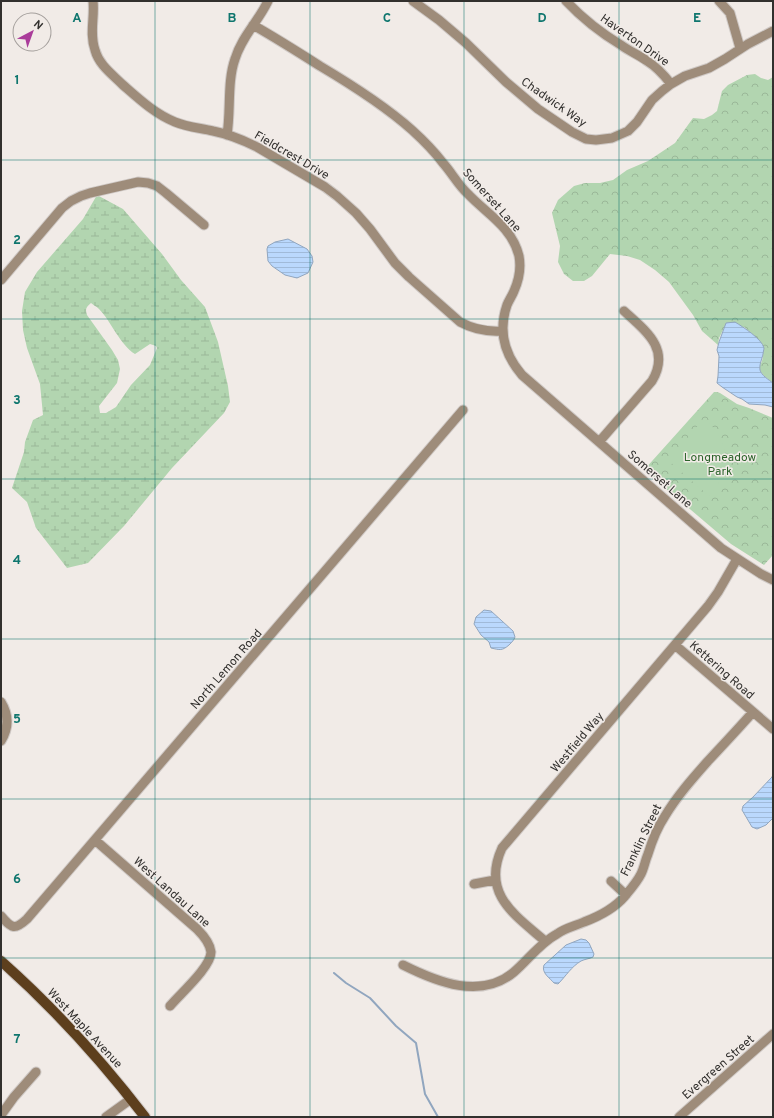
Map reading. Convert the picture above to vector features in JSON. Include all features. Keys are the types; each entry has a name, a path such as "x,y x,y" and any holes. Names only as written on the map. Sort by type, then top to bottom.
{"main road":[{"name":"West Maple Avenue","path":"1,961 42,999 73,1031 106,1068 145,1117"}],"street":[{"name":"Fieldcrest Drive","path":"93,1 92,32 93,43 97,56 107,70 154,111 175,122 193,128 214,131 245,141 267,152 325,188 337,196 356,213 395,263 460,322 482,330 502,331"},
{"path":"227,135 231,76 234,61 240,44 263,11 268,1"},
{"name":"Chadwick Way","path":"413,1 426,5 538,109 572,132 586,139 596,140 612,138 628,131 637,122 652,100 672,84 685,76 709,68 740,48 773,31"},
{"name":"Haverton Drive","path":"566,1 573,9 601,32 648,61 663,73 672,84"},
{"path":"719,1 730,13 740,48"},
{"name":"Somerset Lane","path":"253,25 357,88 389,110 423,140 443,162 466,192 504,227 513,239 516,246 520,265 519,273 516,285 507,304 502,324 502,331 507,350 516,368 721,548 773,580"},
{"path":"1,280 62,208 71,201 90,193 138,182 148,183 157,186 204,225"},
{"path":"599,442 652,381 658,368 657,349 654,341 624,311"},
{"name":"North Lemon Road","path":"1,916 13,927 20,926 27,919 463,410"},
{"name":"Westfield Way","path":"546,941 509,908 501,897 495,880 498,858 502,848 708,606 737,559"},
{"name":"Kettering Road","path":"675,645 773,729"},
{"path":"1,702 7,719 6,732 1,741"},
{"name":"Franklin Street","path":"403,965 419,973 462,987 487,985 512,974 546,941 558,933 607,912 618,904 641,874 657,830 670,807 684,788 753,712"},
{"name":"West Landau Lane","path":"95,840 197,928 208,942 211,951 210,959 205,967 170,1006"},
{"path":"474,884 495,880"},
{"path":"611,881 626,895"},
{"name":"Evergreen Street","path":"679,1117 773,1034"},
{"path":"1,1115 14,1097 36,1072"},
{"path":"106,1117 131,1098"}],"green space":[{"path":"755,74 768,80 773,77 773,383 765,377 760,370 763,350 759,341 752,334 744,327 724,328 719,338 718,345 702,331 693,315 669,282 640,260 627,256 610,254 592,276 584,281 573,281 564,274 558,262 560,246 552,213 558,200 574,186 585,183 600,183 613,180 627,170 648,161 675,143 693,118 704,119 717,111 722,91 728,85 747,75"},
{"path":"97,195 123,209 205,307 218,342 230,402 224,413 172,468 124,526 88,563 67,568 36,528 27,502 12,488 33,420 43,415 40,384 27,348 23,330 22,311 25,292 37,272 83,219","holes":["91,303 98,308 120,339 135,354 150,344 156,346 157,348 150,365 131,385 116,407 106,413 100,413 99,406 117,383 120,369 118,360 112,350 87,315 86,308"]},
{"name":"Longmeadow Park","path":"714,392 720,393 737,404 773,418 773,555 764,565 731,544 644,470"},
{"path":"704,418 719,437 725,451 726,459 722,478 709,496 669,461"}],"water":[{"path":"288,239 307,249 312,256 313,262 308,273 297,278 285,275 272,266 268,261 268,246 275,242"},
{"path":"735,322 752,334 763,345 764,349 760,370 763,376 773,383 773,407 749,404 717,383 719,356 717,350 719,342 726,323"},
{"path":"484,610 491,611 513,631 515,638 503,649 499,650 491,648 489,642 481,635 474,624 476,617"},
{"path":"773,774 773,818 766,825 757,829 752,827 742,810 743,806 772,777"},
{"path":"581,939 586,940 589,943 594,954 593,957 577,963 558,984 554,983 546,975 543,968 544,965 566,945"}],"waterway":[{"path":"334,973 346,983 370,998 396,1026 416,1043 425,1094 438,1117"}]}
